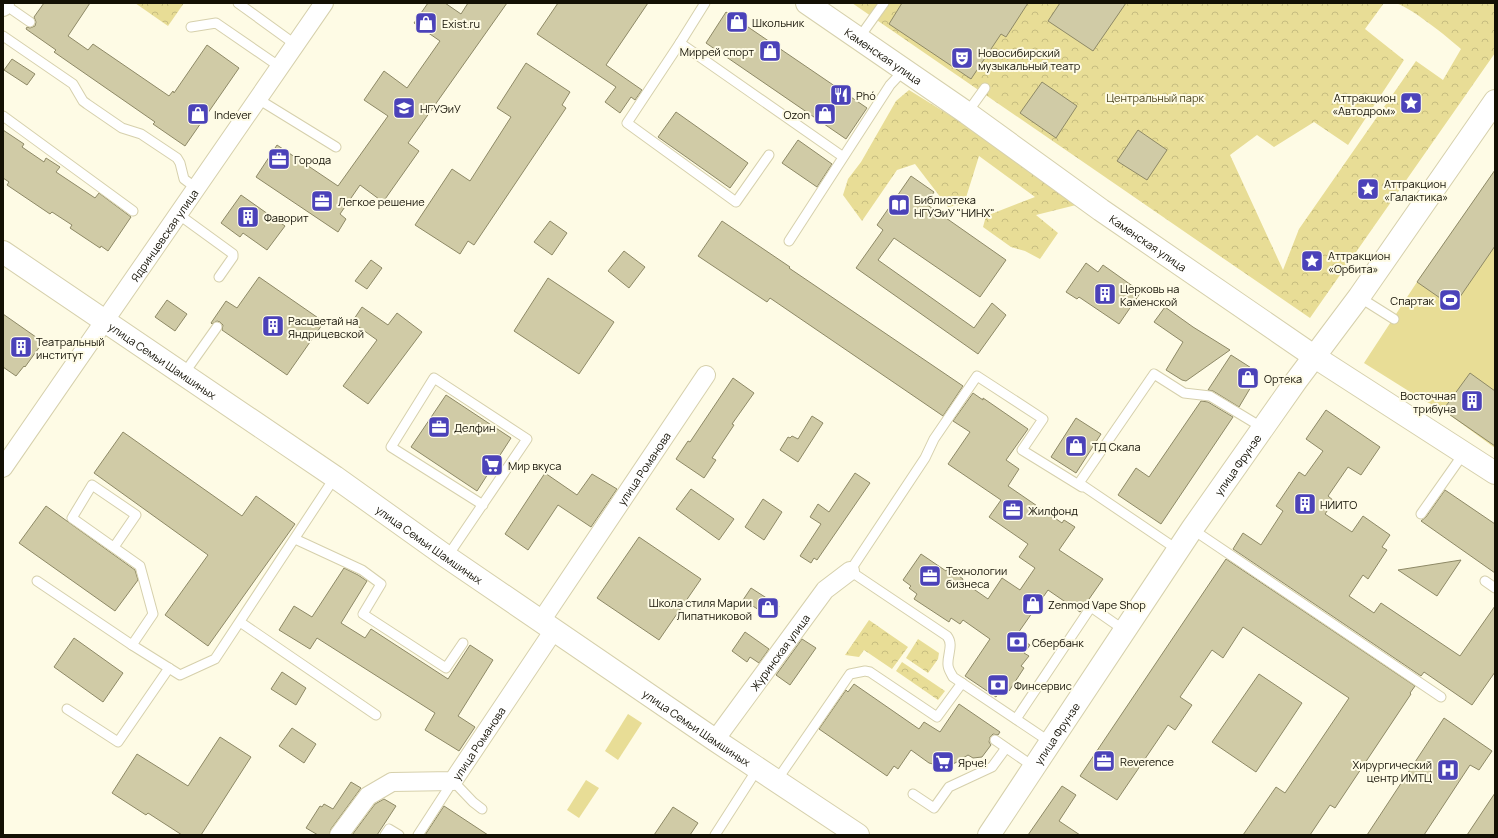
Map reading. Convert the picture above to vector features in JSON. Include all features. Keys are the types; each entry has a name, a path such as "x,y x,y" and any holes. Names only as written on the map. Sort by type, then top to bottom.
{"street":[{"name":"Ядринцевская улица","path":"3,468 324,3"},
{"name":"Каменская улица","path":"807,3 967,113 1101,210 1315,356 1465,452 1495,473"},
{"name":"улица Фрунзе","path":"988,835 1192,529 1263,428 1359,297 1495,101"},
{"name":"улица Семьи Шамшиных","path":"3,252 335,477 547,626 858,835"},
{"name":"улица Романова","path":"339,835 368,796 392,782 453,781 547,626 706,375"},
{"name":"Журинская улица","path":"715,740 825,590 850,571"}],"lane":[{"path":"238,3 296,45"},
{"path":"705,3 627,123 736,202 769,155"},
{"path":"859,38 884,3"},
{"path":"4,5 30,22"},
{"path":"191,27 216,23 280,67"},
{"path":"3,36 73,84 87,104 122,128 141,134 177,158 180,163 184,179 196,188"},
{"path":"680,43 839,154"},
{"path":"789,241 890,85 904,70"},
{"path":"967,113 985,88"},
{"path":"258,99 336,147"},
{"path":"3,116 133,210"},
{"path":"178,214 232,251 232,257 219,277"},
{"path":"1359,297 1394,319"},
{"path":"183,375 216,327"},
{"path":"1082,487 1079,483 1154,374 1184,393 1210,396 1263,428"},
{"path":"1050,742 953,677 947,666 951,644 947,636 850,571 924,458 934,439 977,376 1043,419 1022,450 1082,487 1178,550"},
{"path":"447,557 483,505 527,439 434,378 391,447 483,505"},
{"path":"1421,514 1465,452"},
{"path":"37,581 132,645 180,675 215,659 335,477"},
{"path":"114,547 136,515 92,485 72,518 140,566 154,614 132,645"},
{"path":"1192,529 1441,697"},
{"path":"295,539 362,570 381,584 363,614 446,668 463,643"},
{"path":"1485,581 1495,588"},
{"path":"1016,719 1091,607 1124,630"},
{"path":"240,622 376,715"},
{"path":"67,709 118,742 169,668"},
{"path":"777,780 850,674 865,671 870,672 937,717 962,683"},
{"path":"995,740 1034,767"},
{"path":"913,794 934,808 949,787 992,767 1006,748"},
{"path":"715,835 758,768"},
{"path":"418,835 453,781 473,802 482,808"},
{"path":"385,835 389,828 399,835"}],"green space":[{"path":"135,3 184,3 168,26"},
{"name":"Центральный парк","path":"852,3 1384,3 1365,29 1404,60 1348,145 1314,122 1274,147 1257,135 1230,155 1283,270 1299,229 1416,61 1443,80 1461,49 1418,15 1394,3 1495,3 1495,53 1310,318"},
{"path":"909,90 967,126 1076,205 1036,215 1058,233 1040,259 1025,251 1011,247 983,227 986,216 1035,197 979,156 964,204 948,207 915,164 897,170 862,221 843,195 848,179 861,162 896,101"},
{"name":"Спартак","path":"1495,171 1495,448 1443,410 1423,400 1364,363 1417,282"},
{"path":"869,620 908,647 892,669 864,650 859,657 845,655"},
{"path":"918,639 939,653 938,659 928,673 906,658"},
{"path":"902,662 945,691 938,700 896,671"},
{"path":"628,714 642,723 618,760 605,751"},
{"path":"586,780 599,788 579,818 567,810"}],"building":[{"path":"44,3 90,3 68,36 88,50 93,44 169,96 173,91 174,93 207,45 239,68 185,146 153,124 155,122 54,52 56,50 26,29 27,27 30,28 35,26 36,22 34,17"},
{"name":"НГУЭиУ","path":"428,3 445,3 461,14 468,3 507,3 408,143 419,151 383,202 360,185 340,214 346,219 338,232 256,177 277,145 338,186 388,116 364,100 384,71 407,88 440,41 414,23"},
{"path":"558,3 648,3 606,65 642,90 635,100 631,97 620,113 605,102 616,87 537,34"},
{"name":"Новосибирский музыкальный театр","path":"902,3 1028,3 1006,37 1001,34 971,79 889,24"},
{"path":"1060,3 1126,3 1093,51 1048,21"},
{"path":"726,12 867,108 846,139 706,43"},
{"path":"12,59 35,74 27,85 4,70"},
{"path":"526,63 570,92 562,105 566,108 474,245 468,241 460,254 415,225 452,169 470,181 511,117 497,108"},
{"path":"1042,82 1077,106 1056,138 1020,113"},
{"path":"676,112 748,163 730,188 658,137"},
{"path":"3,130 24,144 22,147 44,162 46,158 60,167 56,172 95,198 99,193 131,217 108,251 101,246 100,248 70,228 72,225 52,212 50,214 7,185 9,182 3,178"},
{"path":"1138,130 1167,150 1147,180 1117,161"},
{"path":"798,140 832,164 817,187 782,163"},
{"path":"1495,170 1495,246 1453,307 1417,282"},
{"path":"911,176 934,192 926,204 1006,260 980,297 894,238 878,260 974,328 992,303 1006,315 978,354 856,268 883,230 877,225"},
{"name":"Фаворит","path":"241,195 285,226 267,250 243,233 240,237 221,223"},
{"path":"550,221 567,233 552,255 534,242"},
{"path":"722,221 963,386 943,416 770,298 767,302 698,256"},
{"path":"624,251 645,267 629,288 608,271"},
{"path":"371,260 382,268 367,289 355,281"},
{"name":"Церковь на Каменской","path":"1086,263 1098,272 1103,265 1141,292 1119,324 1079,297 1077,299 1066,292"},
{"name":"Расцветай на Яндрицевской","path":"259,277 324,322 287,375 222,330 223,325 220,322 217,321 212,324 211,323 226,301 237,308"},
{"path":"548,278 614,322 579,374 514,331"},
{"path":"167,300 187,314 175,331 155,317"},
{"path":"362,307 388,325 397,313 422,332 368,404 343,386 377,340 352,322"},
{"path":"1165,307 1193,327 1230,350 1186,381 1166,370 1183,342 1154,322"},
{"name":"Театральный институт","path":"3,314 43,342 25,367 24,366 16,376 3,367"},
{"path":"1231,355 1256,371 1258,375 1239,407 1213,391 1208,390"},
{"name":"Восточная трибуна","path":"1470,373 1495,391 1495,446 1443,410"},
{"path":"733,378 754,393 732,424 734,425 712,458 716,460 704,478 676,459 688,441 690,442"},
{"path":"973,393 983,400 983,398 1028,429 1006,460 1019,469 1008,486 1062,523 1064,520 1075,527 1059,550 1103,579 1080,612 1048,590 1016,636 1030,645 1024,653 1029,656 1021,666 1024,668 1009,691 1003,687 996,697 965,676 990,639 963,620 960,624 951,618 949,622 914,599 917,594 909,588 911,586 903,580 921,554 946,571 948,568 963,579 962,581 988,599 1002,578 1020,590 1035,568 1019,557 1028,544 989,517 1001,500 948,464 970,432 953,421"},
{"path":"446,395 511,438 477,491 411,447"},
{"path":"1201,401 1208,402 1233,417 1161,524 1118,495 1136,468 1149,477"},
{"path":"1326,410 1380,447 1361,475 1348,467 1328,496 1334,501 1325,514 1352,532 1363,516 1390,535 1382,547 1387,550 1368,579 1363,575 1349,596 1374,613 1381,603 1460,656 1495,606 1495,672 1472,705 1424,672 1421,676 1233,549 1243,533 1261,545 1283,511 1276,506 1299,472 1305,476 1323,451 1306,439"},
{"path":"812,416 823,423 798,462 780,450 788,437 790,438 792,436 798,439"},
{"name":"ТД Скала","path":"1076,418 1101,434 1076,473 1051,457"},
{"path":"123,432 242,516 256,496 295,524 208,646 165,615 208,555 94,473"},
{"path":"545,473 577,495 592,474 617,489 591,527 558,505 528,550 505,534"},
{"path":"855,473 870,483 817,560 814,558 811,563 800,556 821,524 810,517 818,504 829,512"},
{"path":"691,489 734,519 719,540 676,509"},
{"path":"1445,490 1495,524 1495,573 1421,521 1426,517"},
{"path":"763,499 782,512 764,540 745,527"},
{"path":"46,506 135,570 138,580 115,611 19,543"},
{"path":"639,537 701,579 659,640 597,598"},
{"path":"1226,559 1415,686 1335,808 1330,805 1310,835 1243,835 1276,787 1285,793 1349,698 1243,627 1223,658 1212,650 1180,697 1192,705 1175,730 1168,725 1117,800 1080,776"},
{"path":"1461,560 1437,596 1398,570"},
{"path":"344,568 367,581 341,623 365,638 371,629 448,679 470,645 493,660 458,716 475,727 459,751 425,730 435,713 317,638 310,649 279,630 294,606 312,617"},
{"path":"751,588 779,606 772,618 743,600"},
{"path":"745,632 769,649 759,663 750,657 747,662 732,651"},
{"path":"74,638 123,673 103,702 54,667"},
{"path":"802,639 816,648 790,685 776,675"},
{"path":"282,672 306,688 296,705 271,689"},
{"path":"1259,674 1302,703 1256,772 1212,742"},
{"path":"854,684 919,729 924,722 940,732 959,704 1000,732 998,735 993,734 990,737 989,742 991,745 982,757 973,758 968,755 955,763 946,766 929,763 911,750 898,769 894,766 887,776 819,729 846,690 848,692"},
{"path":"1444,718 1492,751 1479,770 1470,765 1424,835 1367,835"},
{"path":"292,728 316,744 304,763 279,746"},
{"path":"220,737 251,757 201,835 182,835 148,813 146,815 112,793 137,754 188,786"},
{"path":"351,782 361,788 331,829 329,835 318,835 306,828 320,806 322,807 324,804 333,809"},
{"path":"1062,786 1076,795 1059,821 1080,835 1028,835"},
{"path":"1495,793 1495,835 1467,835"},
{"path":"384,799 396,806 377,835 352,835 375,804"},
{"path":"444,806 488,835 425,835"},
{"path":"673,807 698,823 690,835 654,835"}],"place":[{"name":"Школьник","path":"737,22"},
{"name":"Exist.ru","path":"426,23"},
{"name":"Миррей спорт","path":"770,51"},
{"name":"Новосибирский музыкальный театр","path":"962,58"},
{"name":"Phó","path":"841,95"},
{"name":"Аттракцион «Автодром»","path":"1411,103"},
{"name":"НГУЭиУ","path":"404,108"},
{"name":"Indever","path":"198,114"},
{"name":"Ozon","path":"825,114"},
{"name":"Города","path":"279,159"},
{"name":"Аттракцион «Галактика»","path":"1368,189"},
{"name":"Легкое решение","path":"322,201"},
{"name":"Библиотека НГУЭиУ \"НИНХ\"","path":"899,205"},
{"name":"Фаворит","path":"248,217"},
{"name":"Аттракцион «Орбита»","path":"1312,261"},
{"name":"Церковь на Каменской","path":"1105,294"},
{"name":"Спартак","path":"1450,300"},
{"name":"Расцветай на Яндрицевской","path":"273,326"},
{"name":"Театральный институт","path":"21,347"},
{"name":"Ортека","path":"1248,378"},
{"name":"Восточная трибуна","path":"1472,401"},
{"name":"Делфин","path":"439,427"},
{"name":"ТД Скала","path":"1076,446"},
{"name":"Мир вкуса","path":"492,465"},
{"name":"НИИТО","path":"1305,504"},
{"name":"Жилфонд","path":"1013,510"},
{"name":"Технологии бизнеса","path":"930,576"},
{"name":"Zenmod Vape Shop","path":"1033,604"},
{"name":"Школа стиля Марии Липатниковой","path":"768,608"},
{"name":"Сбербанк","path":"1017,642"},
{"name":"Финсервис","path":"998,685"},
{"name":"Reverence","path":"1104,761"},
{"name":"Ярче!","path":"943,762"},
{"name":"Хирургический центр ИМТЦ","path":"1448,770"}]}
